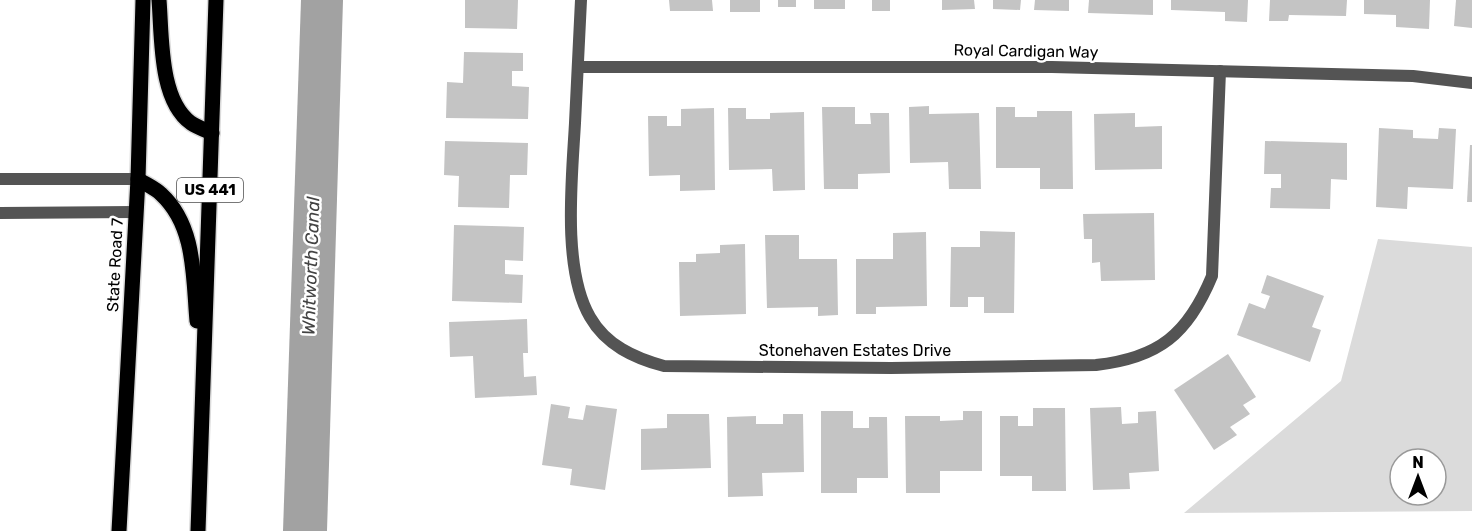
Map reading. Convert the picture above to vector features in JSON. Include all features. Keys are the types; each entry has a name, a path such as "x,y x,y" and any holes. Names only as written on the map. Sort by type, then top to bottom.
{"main road":[{"name":"State Road 7","path":"119,531 138,179 143,0"},
{"path":"159,0 165,71 174,103 190,122 212,133"},
{"name":"US 441","path":"198,531 216,0"},
{"path":"138,179 160,193 176,209 189,240 203,381"}],"street":[{"name":"Stonehaven Estates Drive","path":"581,0 571,244 580,298 590,318 604,336 622,350 642,360 664,366 879,368 1096,365 1122,362 1169,340 1188,322 1202,300 1212,276 1220,71"},
{"name":"Royal Cardigan Way","path":"578,67 1052,66 1413,76 1472,83"},
{"path":"0,179 138,179"},
{"path":"0,213 135,212"}],"shaded area":[{"path":"1378,239 1472,247 1472,511 1184,513 1341,381"}],"water":[{"name":"Whitworth Canal","path":"301,0 343,0 327,531 283,531"}],"building":[{"path":"465,0 518,0 517,29 465,28"},
{"path":"669,0 712,0 713,11 670,11"},
{"path":"730,0 760,0 760,12 730,12"},
{"path":"778,0 796,0 796,7 778,7"},
{"path":"814,0 845,0 845,9 814,9"},
{"path":"872,0 890,0 890,11 872,11"},
{"path":"942,0 974,0 975,9 942,10"},
{"path":"993,0 1021,0 1020,10 993,9"},
{"path":"1035,0 1069,0 1069,11 1034,10"},
{"path":"1089,0 1153,0 1153,15 1088,13"},
{"path":"1171,0 1248,0 1247,22 1225,21 1225,12 1171,10"},
{"path":"1270,0 1347,0 1346,16 1289,15 1288,21 1269,21"},
{"path":"1364,0 1430,0 1429,29 1396,27 1396,15 1364,14"},
{"path":"1456,0 1472,0 1472,28 1454,26"},
{"path":"464,52 523,53 523,71 512,71 512,86 529,87 528,119 446,118 447,82 463,83"},
{"path":"929,106 929,114 979,113 981,189 949,189 948,162 910,163 909,107"},
{"path":"822,107 855,107 855,124 871,124 870,113 889,113 890,173 858,174 858,189 824,189"},
{"path":"996,107 1015,107 1015,117 1037,117 1037,111 1072,111 1073,189 1040,189 1040,168 996,168"},
{"path":"714,108 715,190 680,191 680,175 649,176 648,116 667,116 667,126 681,126 681,109"},
{"path":"728,108 746,108 746,119 770,119 770,113 804,112 805,190 773,191 772,169 729,170"},
{"path":"1135,113 1135,127 1162,126 1162,169 1095,170 1094,114"},
{"path":"1379,128 1413,130 1413,138 1438,139 1439,128 1456,129 1453,189 1408,187 1407,209 1376,207"},
{"path":"445,141 528,143 527,175 510,175 509,208 458,207 459,176 444,175"},
{"path":"1265,141 1347,143 1347,180 1331,179 1330,209 1270,208 1271,188 1281,188 1281,174 1264,174"},
{"path":"1470,145 1472,145 1472,202 1467,202"},
{"path":"1154,213 1155,280 1101,281 1100,262 1092,263 1092,239 1084,239 1083,214"},
{"path":"454,225 524,227 523,261 505,260 505,274 523,275 522,303 452,301"},
{"path":"980,231 1015,232 1014,313 984,313 984,297 968,297 968,307 950,307 951,247 980,247"},
{"path":"926,232 927,306 876,307 876,314 856,314 856,259 893,259 893,233"},
{"path":"765,235 799,235 799,259 837,259 838,315 818,316 818,307 767,308"},
{"path":"745,244 746,314 680,316 679,262 696,262 696,254 720,253 720,245"},
{"path":"1267,275 1324,296 1312,327 1321,330 1310,362 1237,335 1249,303 1265,309 1270,296 1261,293"},
{"path":"527,319 528,353 523,353 524,377 536,376 537,395 475,398 473,356 450,357 449,322"},
{"path":"1228,354 1256,397 1243,405 1250,414 1230,427 1237,435 1214,450 1174,390"},
{"path":"551,404 570,407 568,418 583,420 586,405 617,409 605,490 570,485 572,469 542,465"},
{"path":"1121,407 1122,424 1138,423 1138,412 1156,411 1159,471 1129,473 1130,489 1093,490 1090,408"},
{"path":"1033,408 1065,408 1066,491 1032,491 1032,476 1000,476 1000,416 1018,416 1018,426 1033,426"},
{"path":"821,411 853,411 853,428 869,428 869,417 887,417 888,478 857,478 857,493 821,493"},
{"path":"963,411 982,411 982,471 940,471 940,493 906,493 905,416 940,416 940,421 963,420"},
{"path":"667,414 709,414 711,468 641,470 641,429 667,428"},
{"path":"783,414 803,414 804,472 762,473 763,496 728,497 727,417 756,416 756,424 783,424"}]}
